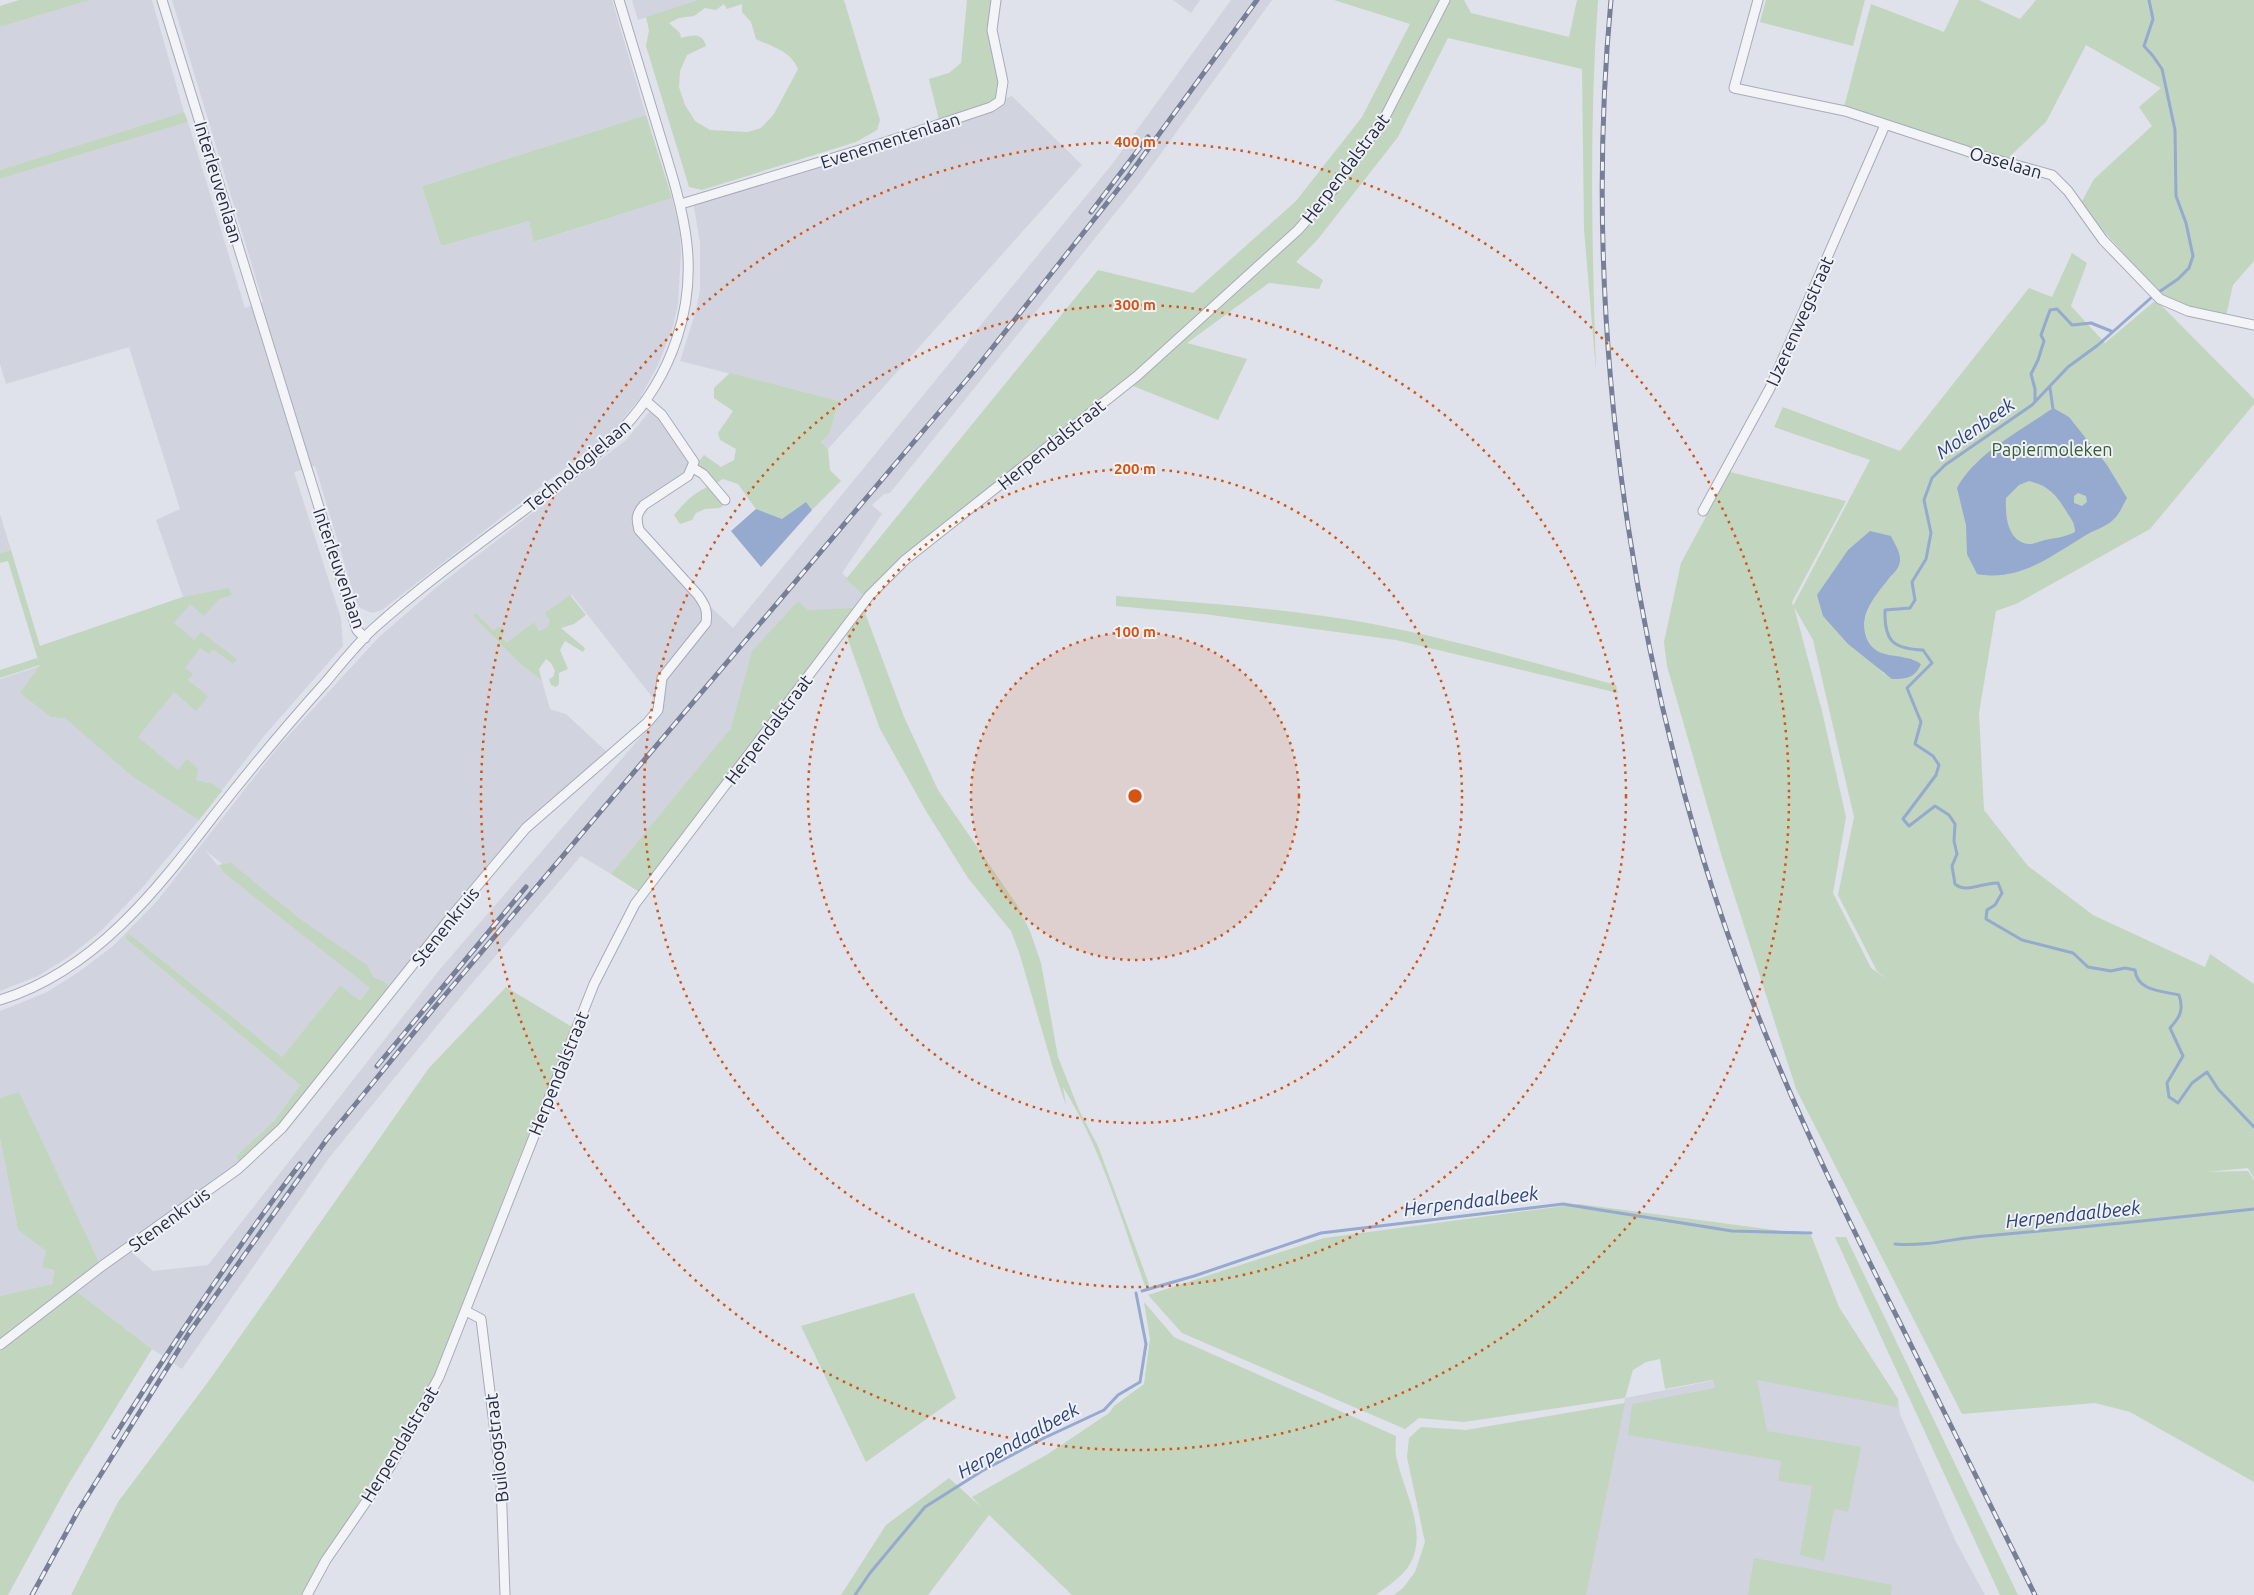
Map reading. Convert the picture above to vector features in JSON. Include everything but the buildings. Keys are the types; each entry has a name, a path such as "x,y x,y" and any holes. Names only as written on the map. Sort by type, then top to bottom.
{"street":[{"name":"Interleuvenlaan","path":"0,1000 21,994 42,984 74,964 108,939 149,896 271,743 365,638 357,630 162,0"},
{"name":"Technologielaan","path":"365,638 434,579 575,472 620,433 646,402 670,357 688,292 688,245 681,204 619,0"},
{"name":"Evenementenlaan","path":"681,204 886,142 991,107 1000,100 1003,82 992,30 996,0"},
{"name":"Herpendalstraat","path":"307,1595 326,1560 390,1467 438,1377 466,1311 558,1070 594,984 635,904 875,590 904,560 1137,376 1312,215 1385,117 1445,0"},
{"name":"Oaselaan","path":"1758,0 1734,88 1845,111 1979,155 2052,175 2068,191 2078,208 2103,240 2160,299 2188,311 2254,325"},
{"name":"IJzerenwegstraat","path":"1702,511 1770,388 1885,125"},
{"path":"646,402 662,415 690,454 694,462 693,468 703,474 725,500"},
{"name":"Stenenkruis","path":"0,1345 102,1266 238,1169 282,1128 451,917 526,828 652,718 659,704 662,678 706,623 708,613 706,605 698,595 639,530 636,519 638,512 644,505 688,476 693,468"},
{"name":"Builoogstraat","path":"466,1311 481,1320 502,1481 505,1595"}],"shaded area":[{"path":"90,0 152,0 184,112 0,170 0,27"},
{"path":"172,0 612,0 646,115 422,186 441,246 529,221 535,242 672,198 680,231 681,254 678,304 673,327 658,365 640,398 613,431 382,610 372,613 360,608 356,602 315,466 294,472 341,618 343,646 264,736 199,820 142,888 101,931 70,956 38,976 0,991 0,679 40,666 40,646 183,597 156,520 180,509 129,347 6,384 0,364 0,179 188,122 245,308 263,302"},
{"path":"632,0 698,0 638,20"},
{"path":"1173,0 1200,0 1191,13"},
{"path":"1231,0 1272,0 1141,181 890,493 884,494 872,505 882,514 842,573 864,594 856,608 733,726 611,874 581,856 463,994 329,1158 182,1369 152,1349 76,1291 129,1250 153,1271 208,1265 440,969 663,711 572,595 547,627 539,631 534,622 507,642 474,614 473,616 520,664 542,681 550,709 566,714 607,752 525,823 385,996 205,850 224,873 371,988 360,1002 340,985 282,1057 128,934 125,938 300,1085 274,1121 236,1156 240,1163 100,1264 19,1093 0,1098 0,1011 47,992 80,971 113,946 157,901 278,747 378,638 438,586 626,440 654,406 693,468 644,505 639,530 698,595 733,628 1113,163"},
{"path":"1012,96 1082,165 828,449 821,442 829,435 839,401 680,361 695,314 700,291 700,243 693,201"},
{"path":"0,514 11,550 0,553"},
{"path":"0,1138 18,1230 46,1251 56,1269 52,1284 0,1296"},
{"path":"1772,1369 1898,1399 1900,1414 1956,1542 1985,1595 1585,1595 1625,1398"}],"green space":[{"path":"19,0 90,0 0,27 0,6"},
{"path":"698,0 844,0 880,120 877,130 856,142 702,190 689,187 646,46 649,30 646,17","holes":["724,4 727,9 742,4 742,12 751,22 756,39 786,54 798,69 774,114 761,128 748,132 710,130 695,121 685,105 679,87 680,71 687,55 706,46 702,38 696,36 681,38 680,33 669,23 679,18 694,16 705,8 716,10"]},
{"path":"967,0 996,0 992,30 997,56 1000,101 940,124 929,79 949,73 961,63"},
{"path":"1334,0 1464,0 1471,13 1569,37 1577,0 1598,0 1592,139 1596,371 1584,229 1582,69 1448,38 1398,137 1318,239 1296,262 1323,280 1319,289 1269,283 1187,343 1247,359 1218,420 1133,386 900,559 863,595 846,579 1098,270 1193,293 1296,201 1362,117 1410,24"},
{"path":"1766,0 1865,0 1853,46 1760,22"},
{"path":"1959,0 1979,0 2020,19 2036,0 2254,0 2254,261 2233,285 2226,316 2200,311 2165,299 2080,205 2094,179 2152,126 2139,107 2161,88 2086,45 2046,122 2006,160 1844,107 1871,4 1944,32"},
{"path":"184,112 188,122 0,179 0,170"},
{"path":"646,115 672,198 534,242 529,221 441,246 422,186"},
{"name":"Papiermoleken","path":"2072,253 2087,263 2071,306 2105,343 2156,300 2254,399 2254,404 2150,529 2016,604 1996,611 1979,713 1984,810 2028,866 2093,915 2205,967 2210,954 2254,984 2254,1178 2248,1168 2206,1172 2248,1171 2254,1180 2254,1482 2130,1412 2095,1403 1962,1414 1796,1089 1722,857 1667,666 1664,642 1681,563 1730,472 1846,501 1792,602 1793,606 1870,460 1774,427 1783,407 1900,451 2029,288 2052,297","holes":["1817,595 1876,595 1866,615 1865,629 1869,642 1880,654 1911,659 1921,664 1884,674","1794,607 1813,640 1854,817 1838,895 1877,971 1889,980 1871,968 1833,893 1846,817 1822,711"]},
{"path":"730,373 839,401 829,435 821,442 828,449 830,470 841,481 812,510 806,503 782,519 756,509 738,484 723,479 713,485 693,468 704,455 721,467 734,460 736,449 720,440 718,433 733,411 714,398 714,388"},
{"path":"711,486 723,500 723,506 705,509 696,513 692,520 680,524 674,515 691,498"},
{"path":"11,550 40,646 183,597 229,588 232,595 219,599 204,616 190,604 174,623 194,640 201,632 237,659 233,664 213,649 209,654 200,648 185,668 193,674 188,680 208,696 196,711 174,692 138,737 178,770 187,759 198,769 196,780 213,784 222,791 199,820 132,776 65,718 51,717 20,693 40,665 0,678 0,670 37,658 39,663 8,561 0,563 0,553"},
{"path":"570,595 586,615 574,624 561,628 585,648 583,652 565,641 560,650 568,669 559,673 559,684 556,687 551,685 549,679 553,677 555,671 551,663 546,659 539,669 542,681 520,664 473,616 475,613 493,630 499,627 504,628 502,638 507,642 534,622 539,631 547,627 550,621 545,613"},
{"path":"1116,596 1277,610 1373,624 1525,660 1616,685 1618,693 1396,640 1204,614 1116,606"},
{"path":"798,601 808,610 857,608 641,893 611,874 731,728 752,651"},
{"path":"864,610 904,717 938,790 1017,905 1030,931 1041,963 1058,1057 1079,1110 1098,1146 1149,1284 1145,1286 1119,1209 1099,1159 1063,1087 1066,1105 1011,931 968,878 926,811 880,729 846,634"},
{"path":"231,863 300,919 367,965 373,977 385,982 389,988 280,1125 240,1163 236,1156 274,1121 300,1085 125,938 128,933 282,1057 340,985 360,1001 370,988 224,873 218,865"},
{"path":"506,987 572,1027 433,1380 311,1581 305,1595 71,1595 118,1502 208,1382 429,1068"},
{"path":"19,1092 100,1264 0,1340 0,1296 52,1284 55,1270 42,1267 46,1251 18,1230 0,1138 0,1098"},
{"path":"1579,1204 1811,1235 1839,1307 1898,1399 1897,1407 1757,1380 1767,1431 1861,1447 1848,1512 1834,1509 1824,1561 1800,1555 1812,1486 1778,1481 1781,1461 1628,1435 1632,1404 1715,1388 1713,1380 1665,1389 1660,1359 1646,1362 1633,1370 1625,1398 1464,1422 1419,1418 1405,1429 1182,1333 1148,1295 1324,1238"},
{"path":"1835,1237 1846,1237 2018,1595 2000,1595"},
{"path":"76,1291 152,1349 68,1485 8,1595 0,1595 0,1351"},
{"path":"914,1293 956,1398 866,1462 801,1326"},
{"path":"1144,1302 1174,1337 1396,1436 1396,1455 1416,1524 1417,1537 1415,1551 1410,1564 1399,1577 1376,1595 1072,1595 989,1515 928,1595 841,1595 886,1525 949,1478 982,1508 972,1497 1048,1454 1109,1413 1114,1406 1144,1384 1150,1339"},
{"path":"1625,1403 1586,1595 1394,1595 1403,1588 1415,1572 1425,1542 1407,1457 1409,1438 1421,1427 1466,1430"},
{"path":"1754,1558 1892,1585 1891,1595 1748,1595"}],"water":[{"path":"2055,409 2069,417 2107,465 2127,498 2117,515 2110,522 2047,559 2021,571 2007,574 1977,574 1967,554 1966,525 1957,488 1975,464 1999,444 2050,410","holes":["2029,481 2048,489 2056,497 2072,520 2075,532 2032,544 2016,539 2007,520 2006,498 2019,485","2078,493 2086,496 2087,502 2082,506 2074,503 2074,496"]},
{"path":"806,502 812,510 761,567 731,531 756,509 782,519"},
{"path":"1870,531 1891,536 1898,550 1900,561 1897,570 1869,606 1864,623 1865,632 1868,641 1879,652 1914,660 1921,664 1919,669 1910,677 1892,679 1848,644 1823,616 1817,595 1848,550"}],"waterway":[{"name":"Molenbeek","path":"2149,0 2153,19 2144,46 2162,69 2175,130 2176,196 2186,223 2193,256 2189,268 2178,279 2159,292"},
{"name":"Molenbeek","path":"2152,297 2098,345 2068,367 2032,405 1945,465 1932,478 1924,500 1931,533 1926,559 1912,582 1915,600 1910,608 1885,610 1886,629 1892,641 1904,648 1923,650 1932,663 1907,688 1921,722 1915,744 1933,756 1939,765 1936,775 1903,819 1909,826 1935,806 1949,815 1955,824 1954,841 1957,854 1952,866 1955,884 1960,887 1970,888 1998,883 2002,893 1995,905 1987,910 1986,919 2022,940 2073,953 2088,967 2111,971 2125,968 2135,970 2140,982 2145,986 2158,991 2179,995 2180,1013 2170,1028 2183,1056 2167,1083 2169,1097 2178,1103 2192,1083 2207,1072 2218,1089 2254,1127"},
{"path":"2035,401 2035,389 2031,374 2044,341 2041,335 2050,310 2057,309 2072,325 2091,323 2111,331"},
{"path":"2050,388 2053,409"},
{"name":"Herpendaalbeek","path":"1142,1291 1194,1276 1321,1233 1563,1204 1732,1231 1811,1233"},
{"name":"Herpendaalbeek","path":"1895,1244 1929,1243 2254,1209"},
{"name":"Herpendaalbeek","path":"855,1595 870,1573 925,1507 982,1471 1042,1439 1104,1410 1118,1395 1140,1382 1146,1344 1136,1293"}],"railway":[{"path":"32,1595 78,1511 189,1333 327,1139 434,1008 974,371 1130,174 1257,0"},
{"path":"1611,0 1603,129 1604,260 1612,393 1628,526 1652,657 1682,786 1720,912 1765,1033 1796,1107 1864,1252 2035,1595"},
{"path":"1091,212 1148,137"},
{"path":"377,1066 526,887"},
{"path":"114,1437 204,1298 300,1164"}]}
